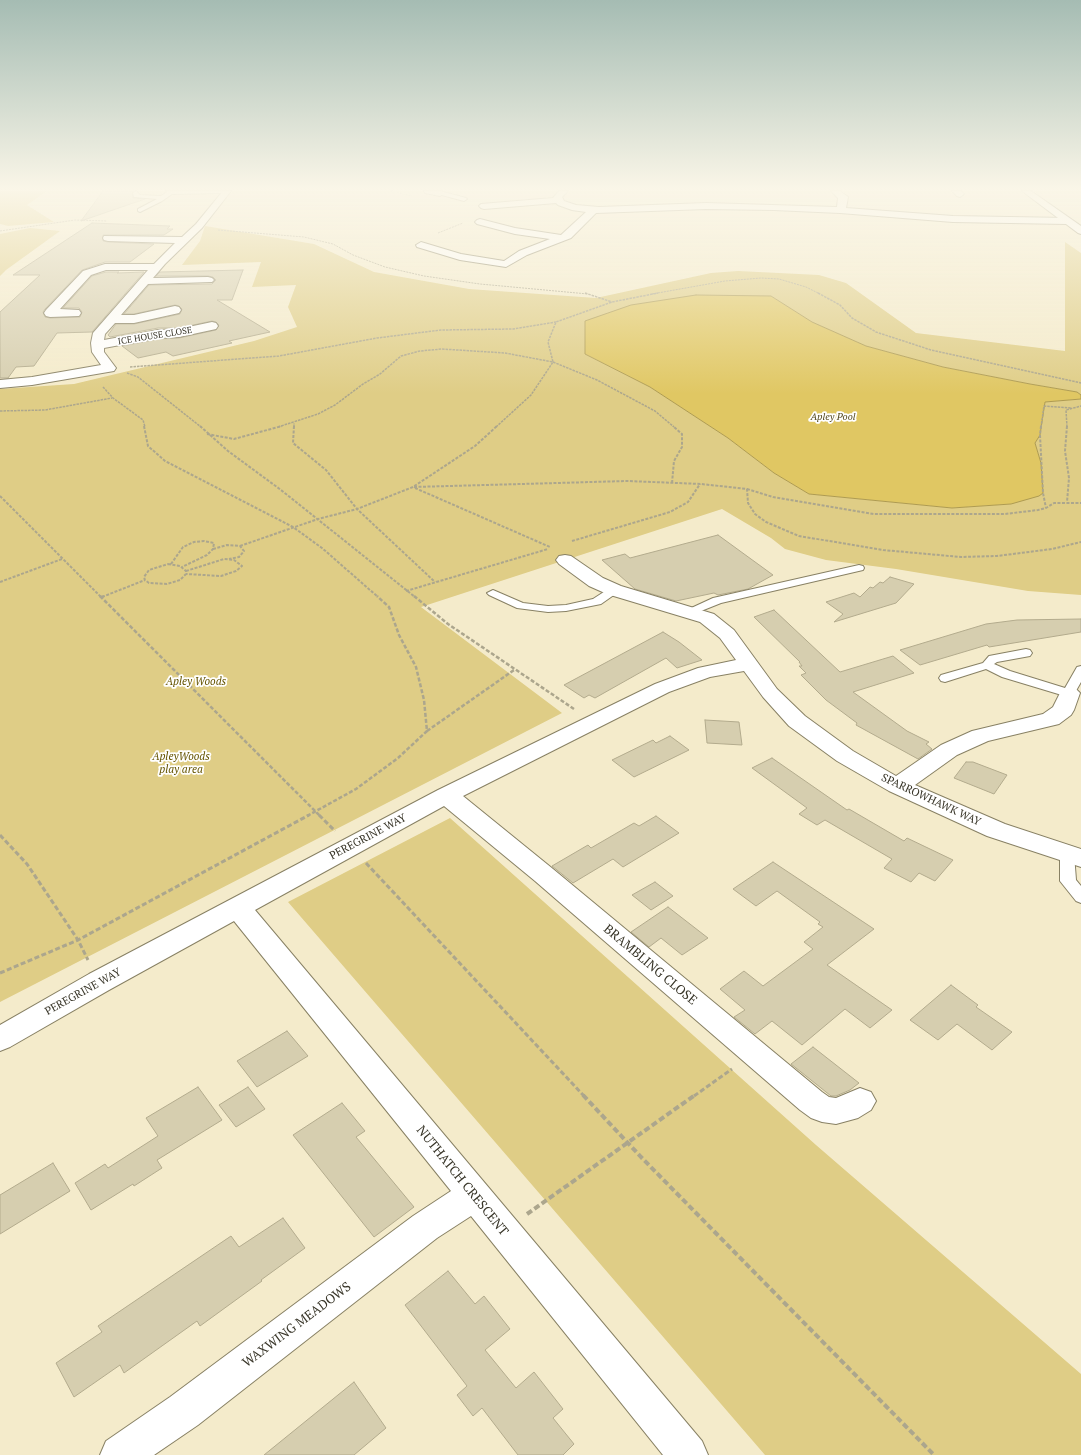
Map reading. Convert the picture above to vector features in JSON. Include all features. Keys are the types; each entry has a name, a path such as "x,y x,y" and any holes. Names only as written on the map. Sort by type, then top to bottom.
{"street":[{"path":"0,384 32,381 104,369 97,346 100,333 164,259"},
{"path":"472,259 506,264 515,259"},
{"path":"75,313 50,314 87,273 96,269 110,267 157,266"},
{"path":"144,281 208,281"},
{"name":"ICE HOUSE CLOSE","path":"112,319 134,319 175,310"},
{"name":"ICE HOUSE CLOSE","path":"97,346 158,334 179,333 212,326"},
{"name":"SPARROWHAWK WAY","path":"564,560 596,582 614,590 707,618 727,634 770,693 797,721 845,756 897,786 996,830 1074,856"},
{"name":"PEREGRINE WAY","path":"0,1038 98,982 446,795 662,688 705,672 748,664"},
{"path":"897,786 949,750 980,736 1051,719 1063,710 1069,693"},
{"name":"BRAMBLING CLOSE","path":"446,795 544,875 754,1054 822,1109 836,1111 847,1109 860,1101"},
{"name":"NUTHATCH CRESCENT","path":"238,907 688,1455"},
{"name":"WAXWING MEADOWS","path":"120,1455 184,1411 425,1227 474,1195"}],"lane":[{"path":"691,612 717,600 859,568"},
{"path":"493,593 521,606 548,609 566,608 597,602 614,590"},
{"path":"945,678 988,665 993,659 1026,653"},
{"path":"988,665 993,669 1006,674 1069,693 1081,670"},
{"path":"1074,856 1068,881 1081,896"}],"path":[{"path":"363,259 385,267 424,276 480,284 583,293 612,302"},
{"path":"104,369 279,356 377,338 441,330 513,329 556,322 612,302 725,281 761,278 779,279 806,287 840,305 852,318 876,332 931,350 1081,383"},
{"path":"182,567 207,555 213,549 227,545 240,546 293,527 357,508 413,487 475,446 531,395 553,362 548,342 556,322"},
{"path":"207,434 234,439 294,423 318,414 335,405 363,384 380,374 401,356 442,349 505,353 553,362 572,368 655,411 682,434 682,447 674,461 672,483"},
{"path":"104,369 97,381 113,398 143,420 148,446 165,461 293,527 322,548 389,607 399,635 416,667 424,700 427,731"},
{"path":"104,369 138,377 189,416 207,434 318,519 426,608 514,670 595,722"},
{"path":"0,411 51,409 113,398"},
{"path":"1046,508 1043,493 1040,435 1044,406 1071,408 1081,406"},
{"path":"1067,502 1069,478 1065,451 1067,423 1066,410 1071,408"},
{"path":"294,423 293,442 326,470 357,508 435,582"},
{"path":"413,487 628,481 701,484 747,489 779,499 874,514 1005,514 1046,508 1054,503 1081,503"},
{"path":"413,487 551,548 564,560"},
{"path":"747,489 748,503 755,514 766,522 781,529 799,536 883,550 961,557 997,556 1052,550 1081,542"},
{"path":"0,496 315,811"},
{"path":"171,564 183,547 194,542 204,541 214,543 213,549"},
{"path":"145,580 149,583 167,584 180,580 186,572 239,557 244,551 240,546"},
{"path":"0,582 62,559"},
{"path":"145,580 144,577 149,570 161,565 171,564 182,567 186,572 221,576 236,571 242,566 234,560 224,560"},
{"path":"102,597 145,580"},
{"path":"0,973 78,940 356,789 398,758 427,731 514,670"},
{"path":"0,835 27,864 78,940 98,982"},
{"path":"350,846 641,1157 934,1455"},
{"path":"504,1231 754,1054"}],"green space":[{"path":"0,259 21,259 6,270 0,276"},
{"name":"Apley Woods","path":"187,259 346,259 374,272 469,289 596,298 711,273 738,271 819,275 846,283 916,333 1065,351 1065,259 1081,259 1081,395 1077,392 943,367 866,346 812,322 771,296 585,321 585,354 650,387 728,438 774,473 809,494 952,508 1011,504 1041,463 1035,443 1040,435 1045,402 1081,399 1081,595 1028,591 896,569 826,560 785,549 771,538 722,509 421,607 562,713 0,1002 0,389 74,384 254,341 297,327 288,307 296,285 252,287 261,262 182,265"},
{"path":"450,818 816,1145 1081,1374 1081,1455 765,1455 288,902"}],"water":[{"name":"Apley Pool","path":"696,295 771,296 812,322 866,346 943,367 1077,392 1081,395 1081,399 1045,402 1040,435 1035,443 1041,463 1043,493 1039,496 1011,504 952,508 809,494 774,473 728,438 650,387 585,354 585,321 631,305"}],"building":[{"path":"37,259 134,259 130,262 105,262 82,270 43,312 45,317 50,318 80,317 82,312 79,308 63,308 92,276 106,272 144,272 92,332 57,333 34,366 16,367 8,378 0,378 0,312 40,275 13,275"},
{"path":"243,270 232,300 217,300 270,332 229,341 232,343 173,356 166,352 138,358 122,346 158,339 179,338 216,330 219,325 212,321 179,328 158,328 110,337 108,335 116,324 134,324 180,314 182,309 175,305 134,314 124,314 149,285 212,284 216,280 213,277 208,276 156,276 160,272"},
{"path":"718,535 773,575 748,589 718,595 714,593 676,601 635,589 602,560 625,554 630,558"},
{"path":"890,577 914,584 896,603 834,622 843,614 826,602 854,593 860,597 870,587 873,588 880,582 883,583"},
{"path":"774,610 840,672 893,656 914,673 853,692 907,731 929,742 926,744 932,749 918,759 856,725 857,723 826,700 801,675 806,673 799,666 802,666 800,662 754,617"},
{"path":"1081,619 1081,632 989,647 987,645 920,665 900,650 986,624 1017,620"},
{"path":"663,632 679,642 702,660 677,668 666,658 595,698 589,695 584,698 564,685"},
{"path":"705,720 739,722 742,745 707,743"},
{"path":"670,736 689,750 634,777 612,760 653,740 656,743"},
{"path":"772,758 847,810 849,809 904,841 907,838 953,860 935,881 919,873 911,882 884,868 892,859 825,820 817,825 799,814 807,808 752,768"},
{"path":"966,762 973,762 1007,775 994,794 954,778"},
{"path":"656,816 679,833 623,867 613,859 573,883 552,866 588,845 591,848 634,823 639,826"},
{"path":"773,862 874,929 827,965 892,1010 870,1028 845,1009 802,1045 772,1021 755,1034 734,1017 745,1010 720,989 744,971 763,986 813,949 804,942 823,927 818,924 820,922 777,891 756,906 733,889"},
{"path":"655,882 673,896 651,910 632,895"},
{"path":"668,907 708,938 682,955 661,938 649,947 631,932"},
{"path":"951,985 978,1005 976,1007 1012,1032 992,1050 957,1024 938,1040 910,1020"},
{"path":"287,1031 308,1056 257,1087 237,1061"},
{"path":"813,1047 859,1083 850,1090 836,1096 831,1096 791,1064"},
{"path":"198,1087 222,1120 157,1160 162,1168 134,1186 133,1184 91,1210 75,1183 105,1164 108,1168 158,1136 146,1118"},
{"path":"248,1087 265,1109 236,1127 219,1105"},
{"path":"342,1103 365,1131 356,1137 414,1207 374,1237 293,1135"},
{"path":"53,1163 70,1191 0,1234 0,1195"},
{"path":"283,1218 305,1248 200,1326 197,1321 124,1373 120,1365 74,1397 56,1363 102,1332 98,1326 231,1236 239,1247"},
{"path":"448,1271 475,1304 484,1296 510,1329 485,1350 516,1388 534,1372 563,1409 553,1418 574,1444 563,1455 518,1455 482,1408 473,1416 457,1395 467,1386 405,1305"},
{"path":"354,1382 386,1428 354,1455 264,1455"}],"park label":[{"name":"ApleyWoods play area","path":"181,763"}]}
